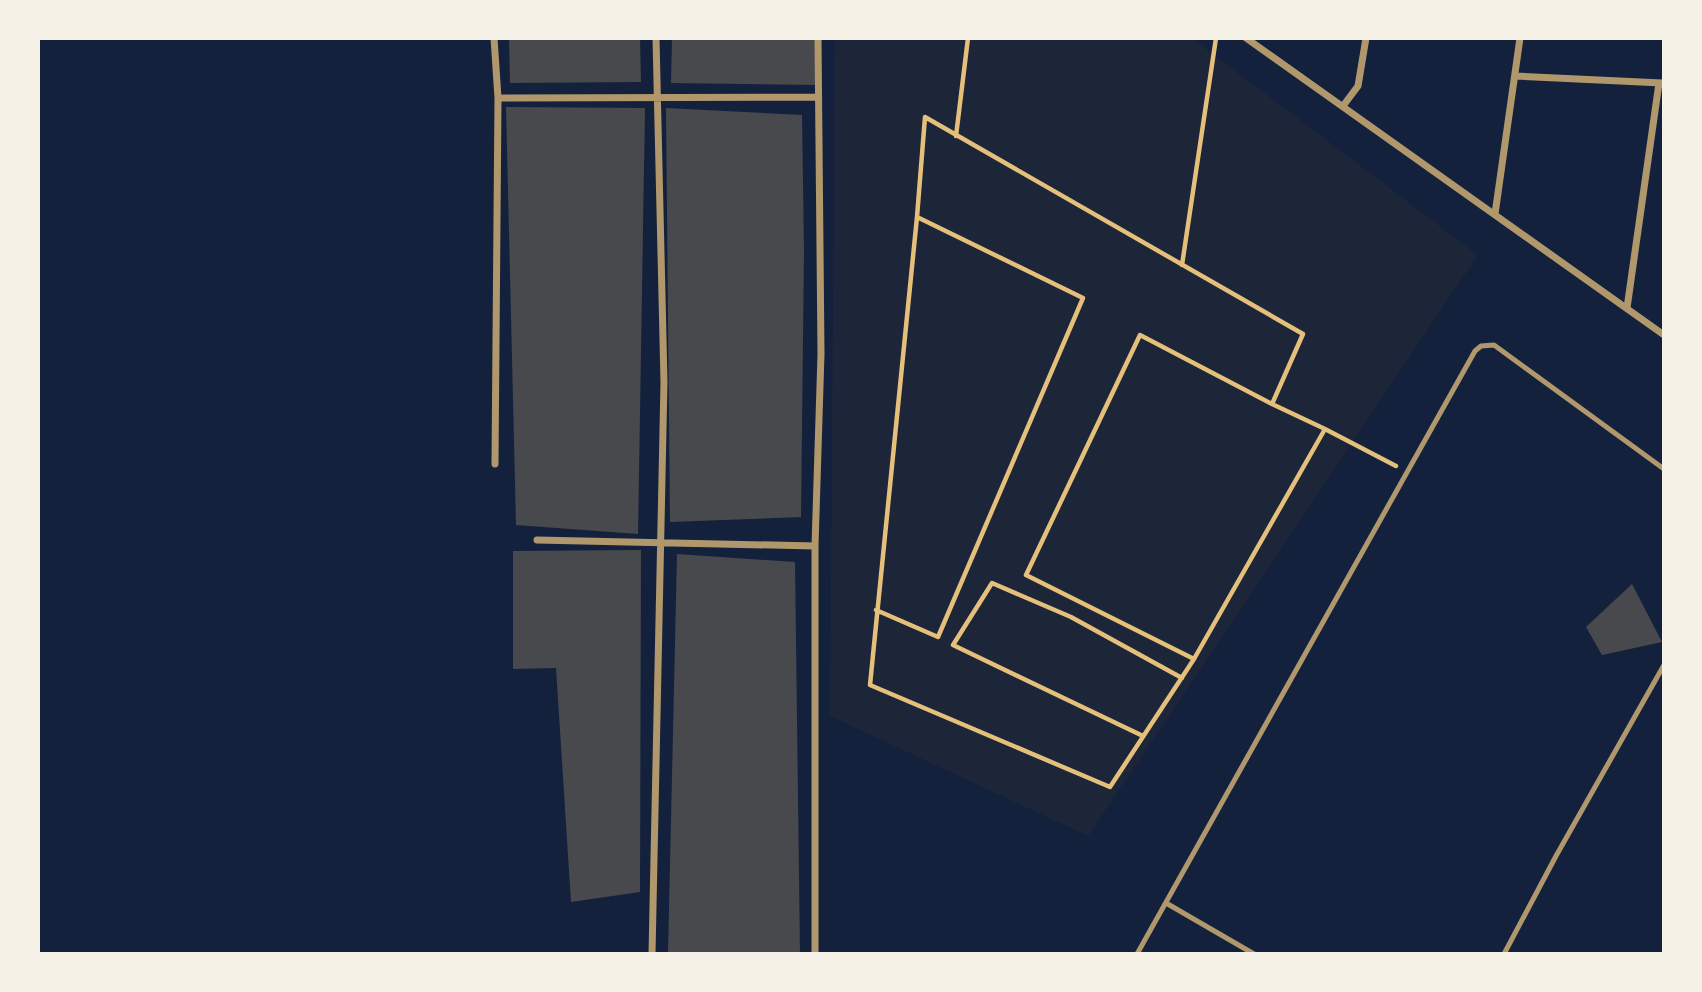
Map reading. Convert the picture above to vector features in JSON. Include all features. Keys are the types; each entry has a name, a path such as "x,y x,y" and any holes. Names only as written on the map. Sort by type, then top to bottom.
{"street":[{"path":"494,38 498,98 495,464"},
{"path":"653,954 664,382 656,38"},
{"path":"816,954 816,546 821,354 818,38"},
{"path":"1245,38 1664,335"},
{"path":"1343,106 1358,86 1366,38"},
{"path":"1495,214 1520,38"},
{"path":"1516,76 1661,83 1627,308"},
{"path":"498,98 817,97"},
{"path":"537,540 816,546"}],"lane":[{"path":"1137,954 1475,351 1494,345 1664,469"},
{"path":"1504,954 1664,665"},
{"path":"1166,903 1254,954"}],"path":[{"path":"956,135 968,38"},
{"path":"1182,265 1216,38"},
{"path":"1272,404 1303,334 925,117 870,685 1110,787 1194,659 1325,429"},
{"path":"876,610 938,638 1083,298 917,217"},
{"path":"1194,659 1026,575 1140,335 1407,471"},
{"path":"1143,736 953,645 992,583 1071,617 1182,678"}],"shaded area":[{"path":"835,39 1193,39 1478,255 1088,836 830,716"}],"building":[{"path":"509,38 640,38 641,82 510,83"},
{"path":"672,38 818,38 817,85 671,83"},
{"path":"506,107 645,108 638,534 516,525"},
{"path":"666,108 802,115 804,250 801,517 670,522"},
{"path":"641,550 640,892 571,902 556,668 513,669 513,551"},
{"path":"677,554 795,562 800,954 668,954"},
{"path":"1632,584 1662,642 1602,655 1586,627"}]}
